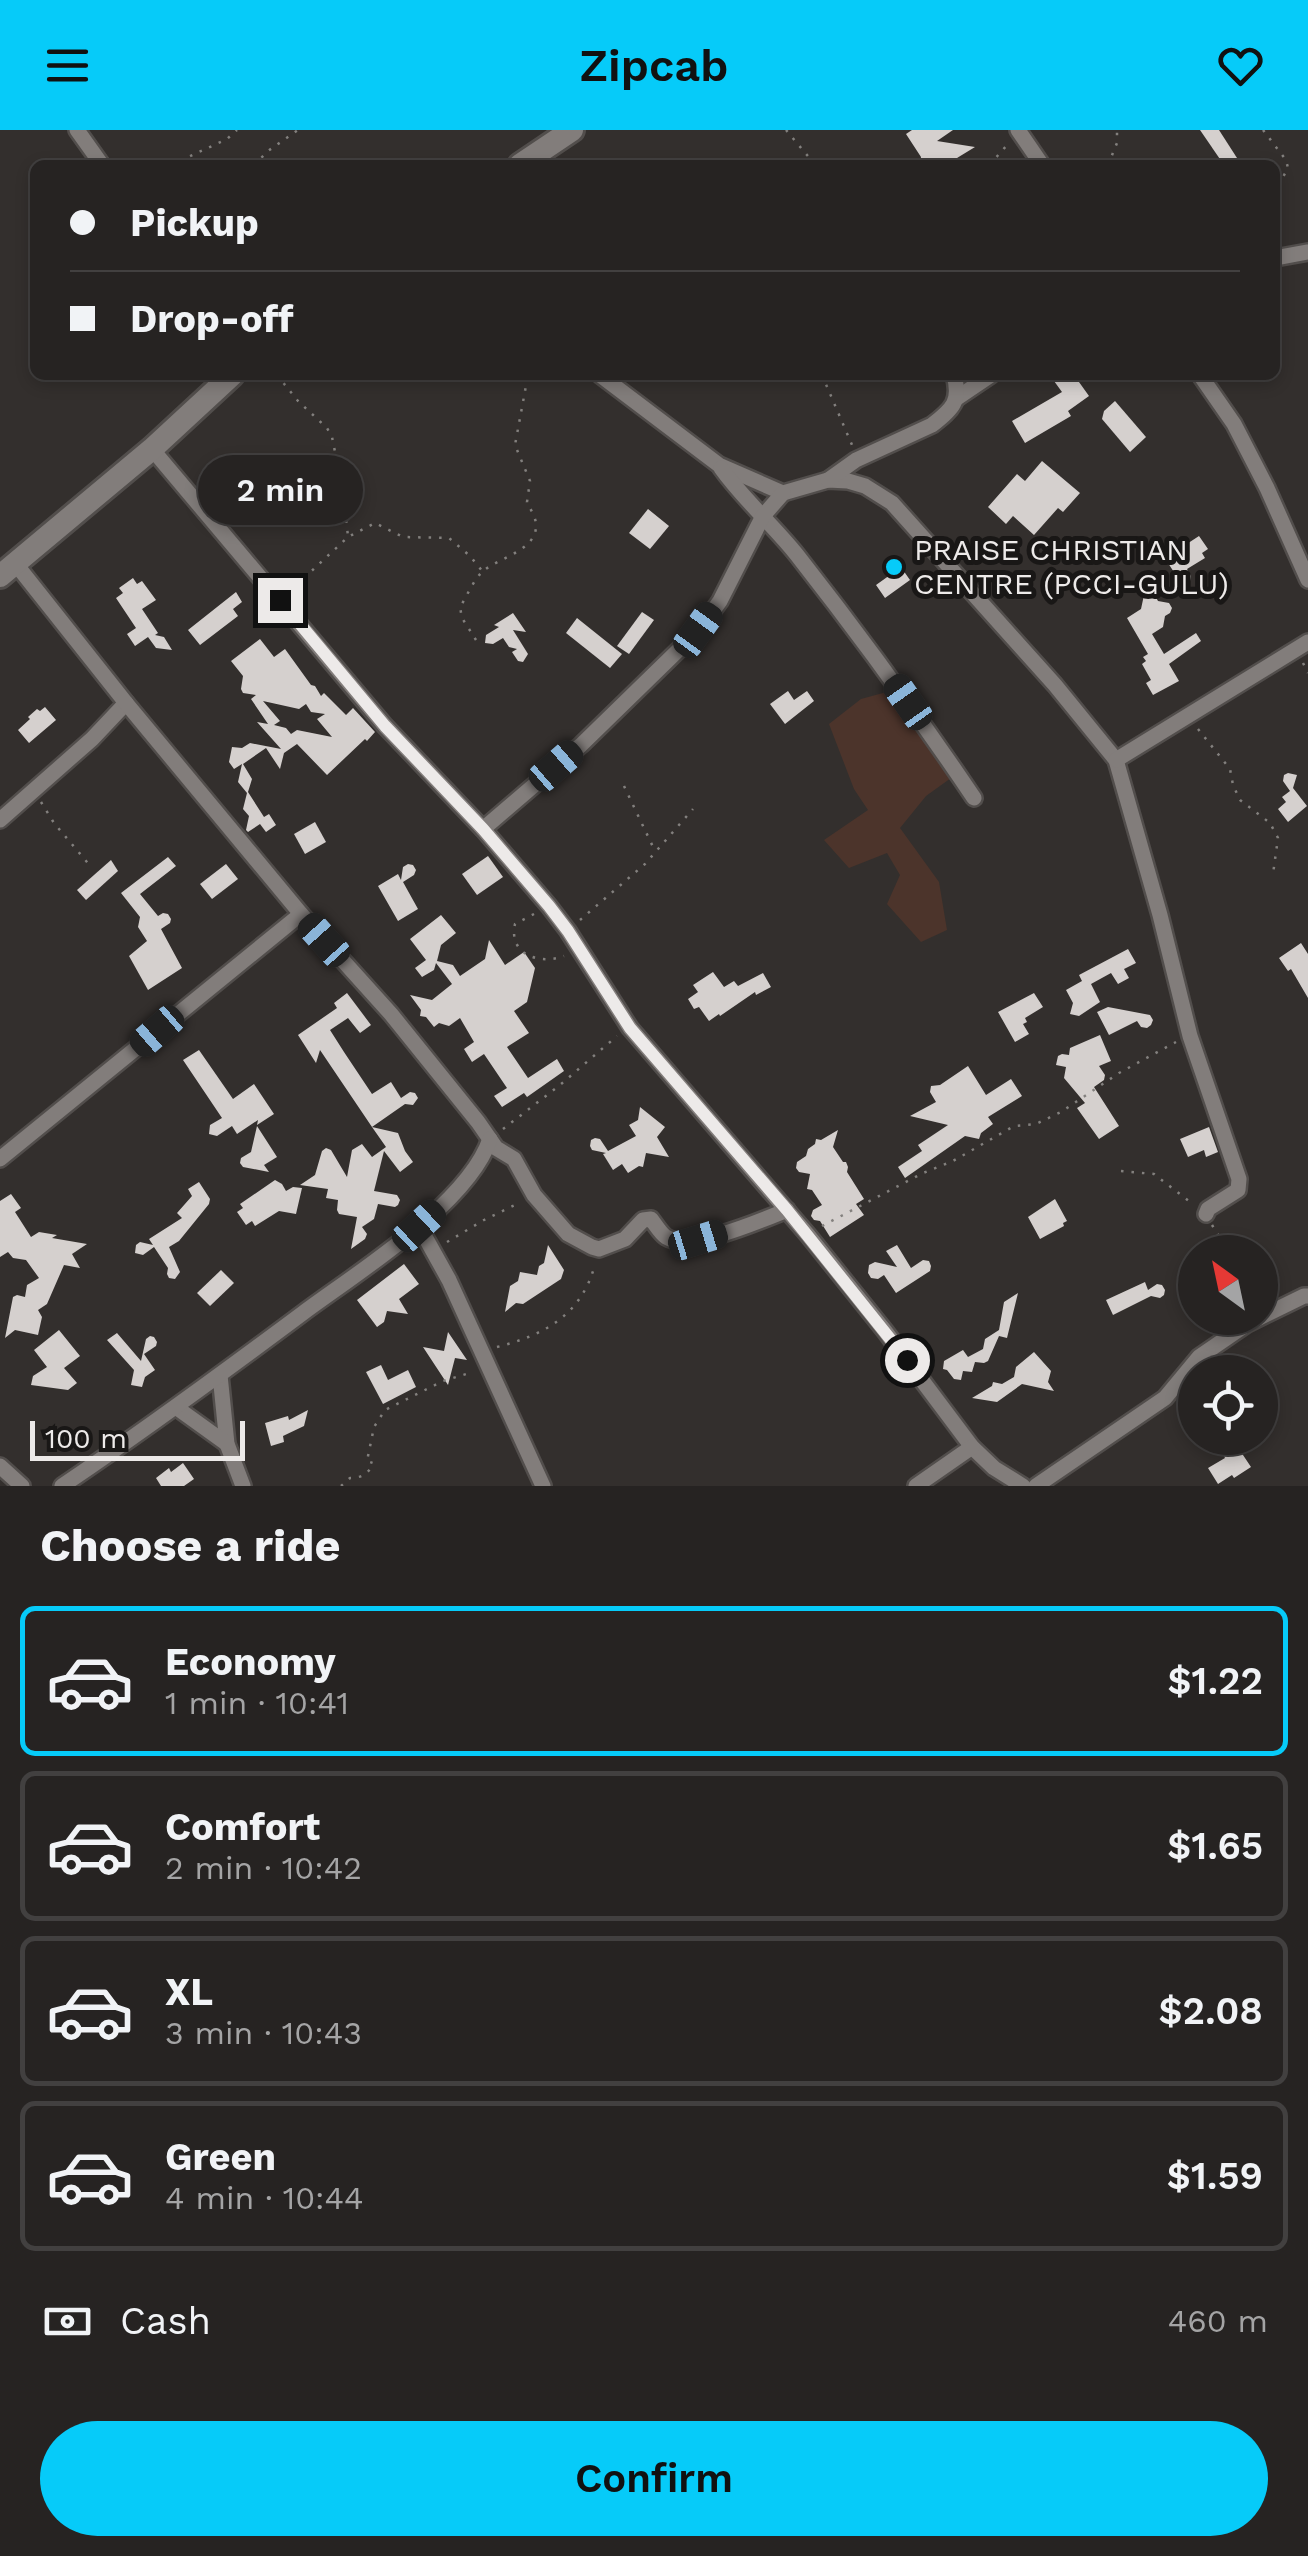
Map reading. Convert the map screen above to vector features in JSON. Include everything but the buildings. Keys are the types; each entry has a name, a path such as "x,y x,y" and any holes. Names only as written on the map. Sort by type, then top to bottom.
{"main road":[{"path":"527,160 572,130"},
{"path":"8,570 152,449 227,380"}],"street":[{"path":"77,130 98,160"},
{"path":"1018,131 1038,160"},
{"path":"1280,257 1308,252"},
{"path":"607,380 719,465 783,493"},
{"path":"955,380 957,398"},
{"path":"483,829 581,745 698,630 720,601 763,516 783,493 828,480 856,460 932,425 957,398 983,380"},
{"path":"1203,380 1234,424 1308,580"},
{"path":"152,449 385,726 483,829 549,906 630,1028 808,1235 885,1330 972,1448 1022,1486"},
{"path":"719,465 790,546 892,678 974,798"},
{"path":"828,480 865,486 892,503 1056,686 1116,760 1190,1036 1240,1185 1206,1214"},
{"path":"8,570 391,1014 501,1153 514,1160 534,1194 568,1234 599,1249 624,1240 643,1220 651,1219 666,1237 689,1242 787,1210"},
{"path":"1116,760 1308,642"},
{"path":"0,820 126,704"},
{"path":"0,1159 301,914"},
{"path":"62,1486 176,1408 419,1226 472,1174 490,1138"},
{"path":"419,1226 450,1280 543,1486"},
{"path":"1036,1486 1166,1398 1199,1357 1247,1324 1308,1296"},
{"path":"220,1375 227,1444 243,1486"},
{"path":"176,1408 227,1444"},
{"path":"916,1486 972,1448"},
{"path":"0,1466 22,1486"}],"path":[{"path":"182,160 227,139 237,130"},
{"path":"259,160 298,130"},
{"path":"786,130 812,160"},
{"path":"1110,160 1117,130"},
{"path":"1263,130 1286,160 1288,168 1282,177"},
{"path":"994,160 1018,131"},
{"path":"281,380 332,437 348,537"},
{"path":"476,640 460,607 483,572 528,542 536,529 527,502 528,472 515,448 527,380"},
{"path":"824,380 856,460"},
{"path":"280,600 348,537 375,523 403,536 449,538 483,572"},
{"path":"1187,716 1230,769 1240,800 1270,823 1278,838 1273,874"},
{"path":"624,786 654,851"},
{"path":"34,791 54,823 92,868"},
{"path":"568,931 645,864 693,808"},
{"path":"549,906 515,924 515,941 538,961 559,959 580,950"},
{"path":"490,1138 630,1028"},
{"path":"808,1235 1014,1126 1036,1124 1061,1112 1119,1073 1190,1036"},
{"path":"1121,1171 1154,1174 1206,1214 1219,1235"},
{"path":"434,1251 534,1194"},
{"path":"480,1351 528,1339 554,1325 590,1284 599,1249"},
{"path":"341,1486 371,1468 373,1463 367,1461 373,1431 385,1410 443,1381 466,1373 490,1371"}],"shaded area":[{"path":"894,690 951,778 926,796 900,828 939,882 947,930 921,942 887,904 900,875 887,853 849,868 824,840 868,810 854,789 829,724 861,699"}],"place":[{"name":"PRAISE CHRISTIAN CENTRE (PCCI-GULU)","path":"894,567"}],"route":[{"path":"280,600 385,726 483,829 549,906 630,1028 787,1210 907,1360"}]}
